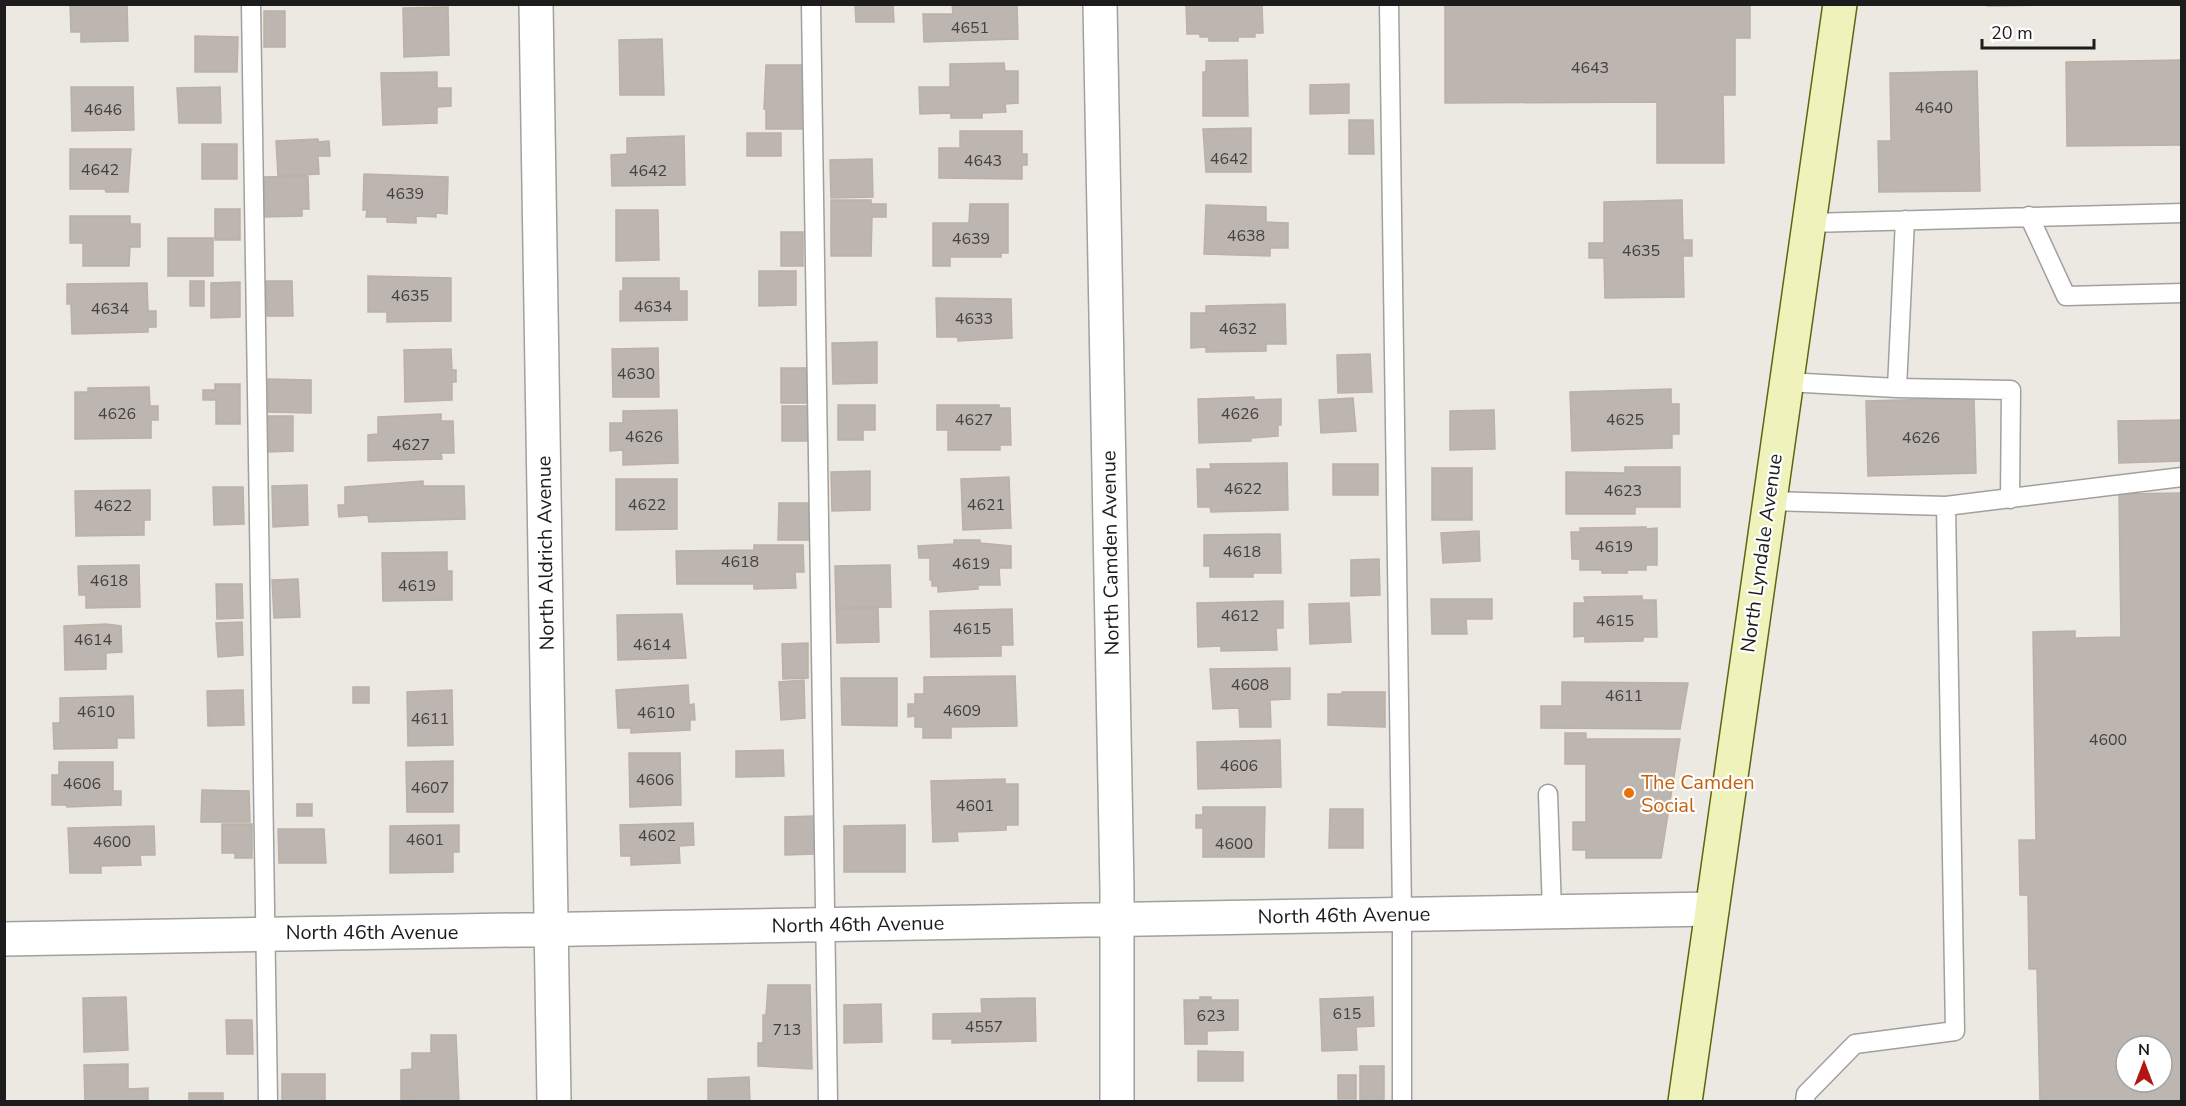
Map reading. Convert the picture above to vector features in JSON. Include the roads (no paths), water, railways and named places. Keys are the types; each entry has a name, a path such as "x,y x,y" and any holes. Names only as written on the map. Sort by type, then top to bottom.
{"street":[{"name":"North Aldrich Avenue","path":"536,4 554,1101"},
{"name":"North Camden Avenue","path":"1100,4 1117,920 1117,1101"},
{"name":"North Lyndale Avenue","path":"1686,1101 1768,501 1840,4"},
{"name":"North 46th Avenue","path":"4,939 266,932 552,930 1712,909"}],"lane":[{"path":"251,4 268,1101"},
{"path":"811,4 828,1101"},
{"path":"1389,4 1402,913 1402,1101"},
{"path":"1809,223 2181,213"},
{"path":"2029,216 2066,296 2181,293"},
{"path":"1897,388 1905,220"},
{"path":"1786,382 1897,388 2011,390 2010,499"},
{"path":"1768,501 1946,506 2181,477"},
{"path":"1805,1101 1806,1094 1855,1044 1955,1031 1946,506"},
{"path":"1548,794 1551,911"}],"place":[{"name":"The Camden Social","path":"1629,793"}]}
